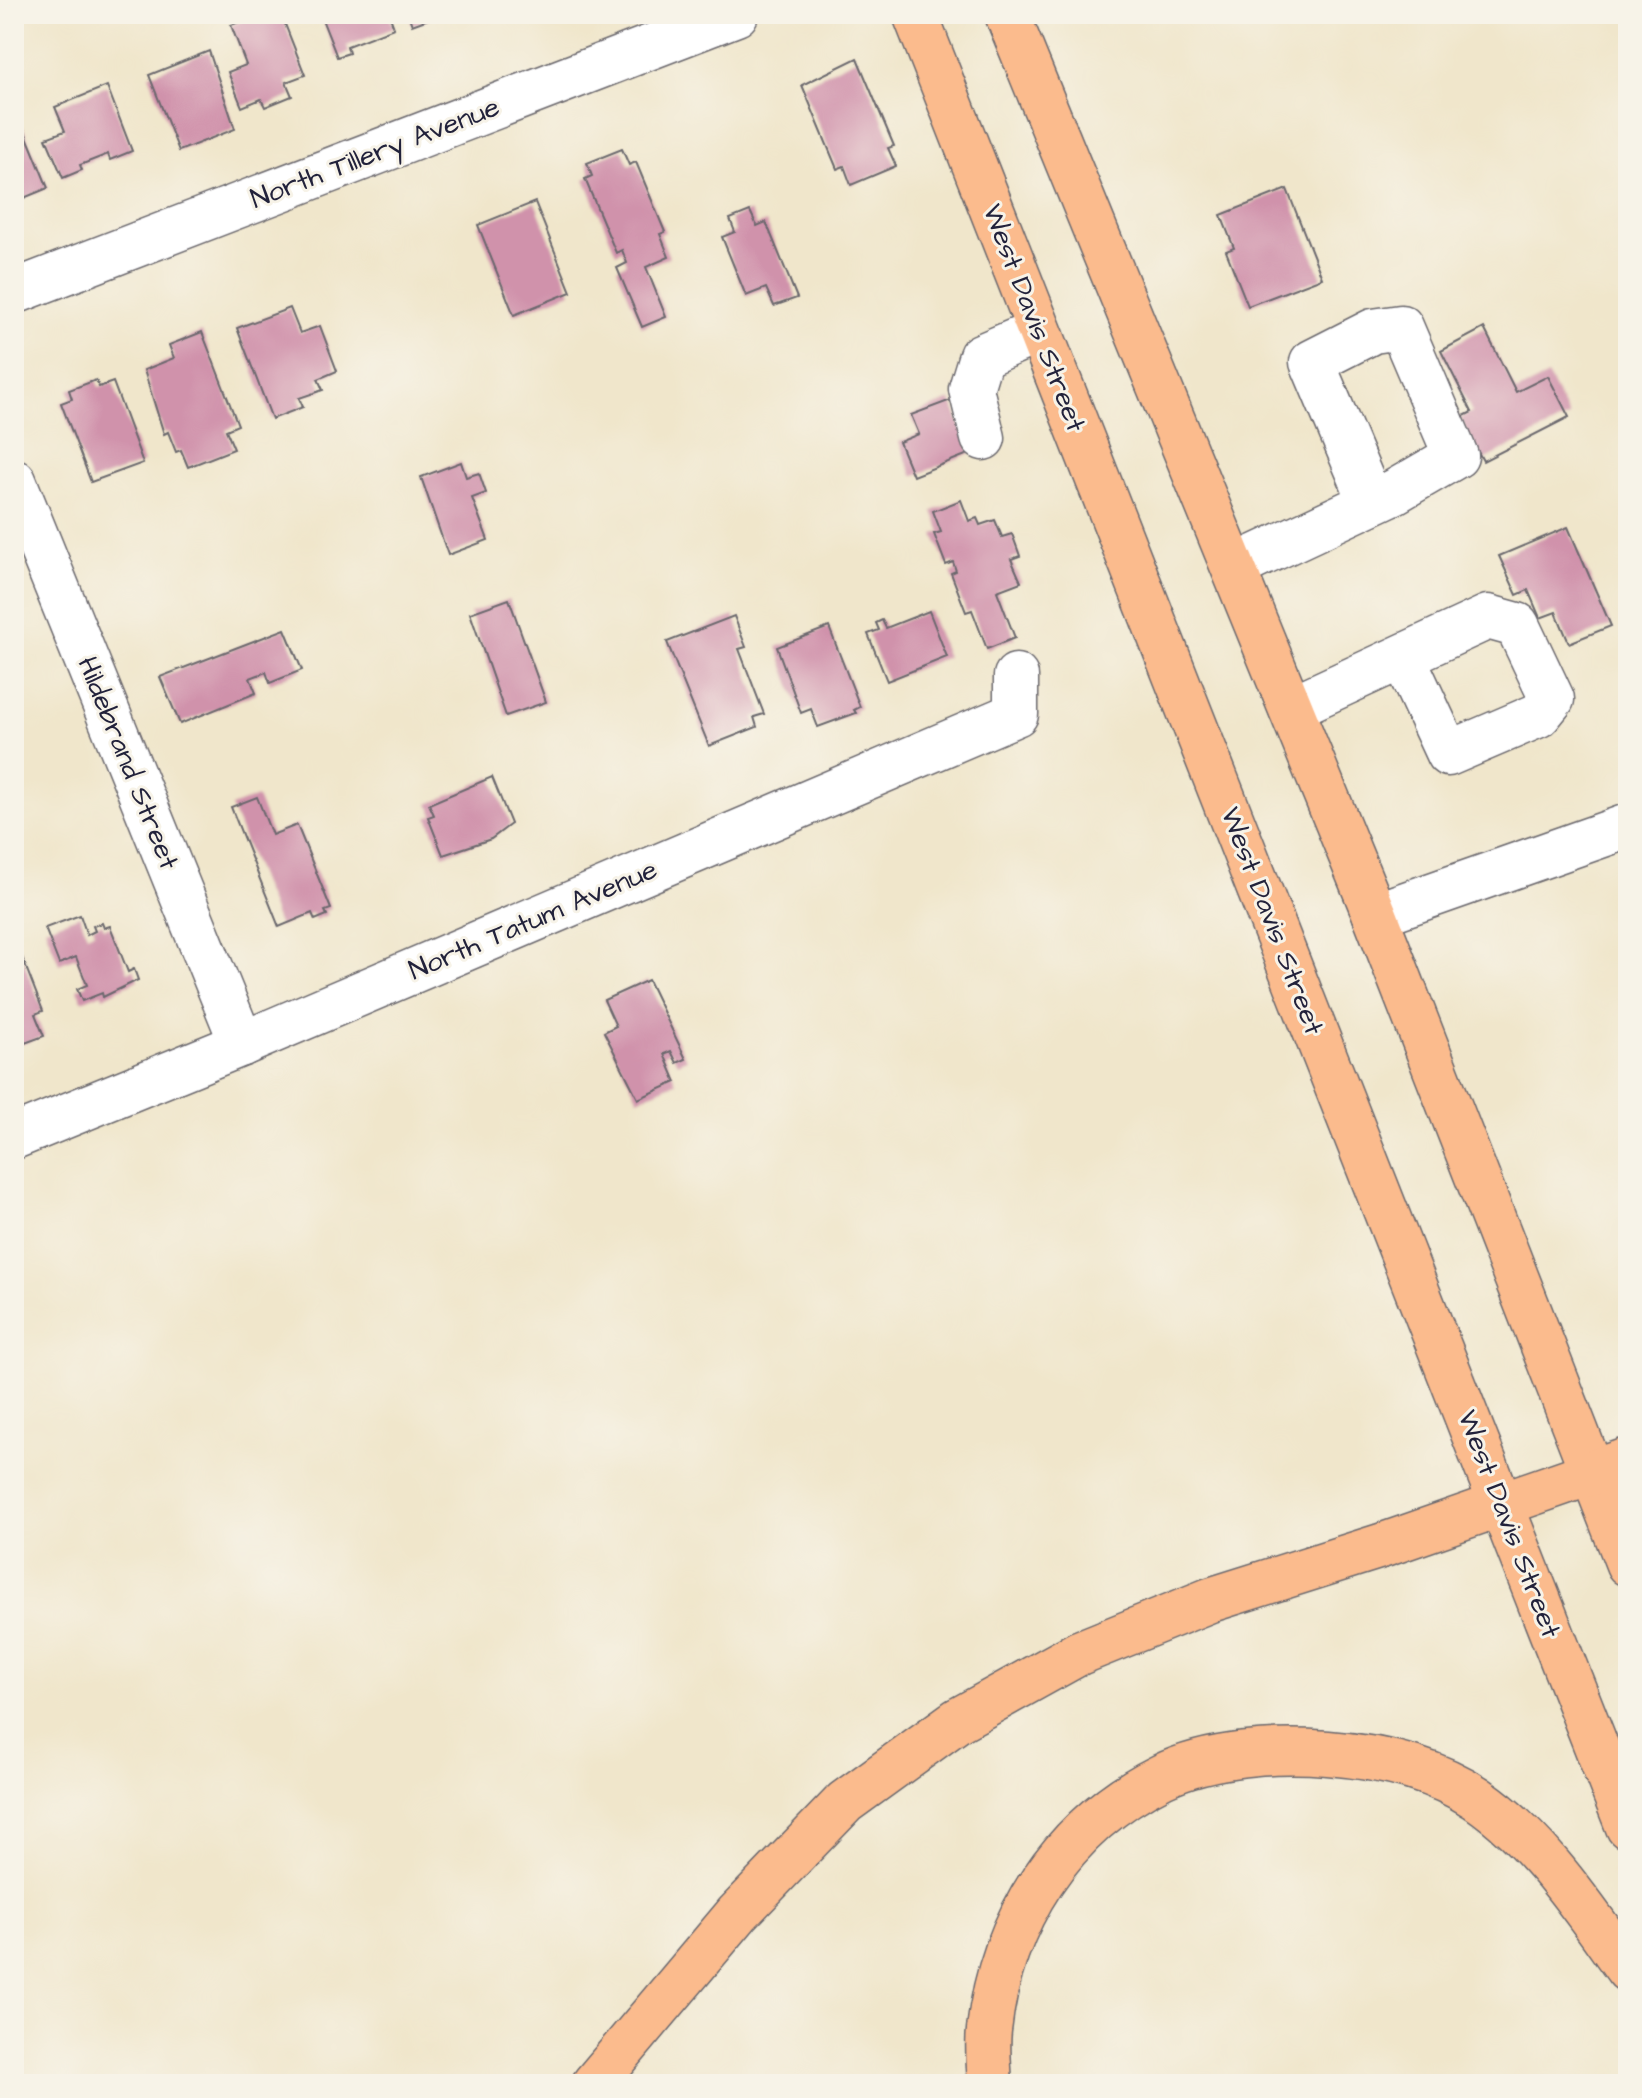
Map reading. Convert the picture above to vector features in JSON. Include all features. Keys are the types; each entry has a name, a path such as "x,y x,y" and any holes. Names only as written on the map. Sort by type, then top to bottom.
{"main road":[{"name":"West Davis Street","path":"915,14 1628,1827"},
{"path":"1007,14 1375,915 1610,1466 1628,1564"},
{"path":"594,2084 738,1913 845,1802 958,1720 1079,1653 1195,1606 1381,1546 1610,1466"},
{"path":"990,2084 988,2031 1000,1970 1020,1916 1061,1852 1108,1808 1163,1775 1228,1756 1293,1750 1359,1756 1419,1770 1475,1797 1524,1837 1628,1970"}],"street":[{"name":"North Tillery Avenue","path":"14,292 736,14"},
{"path":"983,438 971,389 981,356 1039,331"},
{"name":"Hildebrand Street","path":"14,481 242,1044"},
{"path":"1234,567 1371,502"},
{"path":"1291,708 1403,657"},
{"name":"North Tatum Avenue","path":"14,1137 242,1044 1016,714 1016,676"},
{"path":"1375,915 1628,826"}],"building":[{"path":"260,14 281,14 305,75 286,82 292,96 265,107 261,99 242,107 228,72 246,65 231,25"},
{"path":"320,14 389,14 394,28 347,46 349,53 337,57"},
{"path":"408,14 442,14 412,25"},
{"path":"209,51 235,129 179,151 149,75"},
{"path":"857,58 894,146 888,148 896,166 851,185 844,166 837,169 802,85"},
{"path":"107,86 132,151 110,160 108,154 80,165 82,170 63,178 46,138 65,131 55,107"},
{"path":"14,105 48,188 14,202"},
{"path":"622,149 629,165 636,162 665,232 660,234 669,257 646,267 666,317 642,327 617,268 627,263 622,250 616,253 585,179 592,176 587,163"},
{"path":"1287,189 1322,278 1248,306 1226,251 1234,248 1221,215"},
{"path":"535,202 571,292 514,315 478,225"},
{"path":"750,211 757,226 766,222 797,298 774,306 766,288 746,296 722,237 735,232 730,219"},
{"path":"290,308 300,333 320,326 337,371 318,379 323,390 299,398 303,407 272,419 237,328"},
{"path":"1484,328 1516,392 1548,376 1569,417 1483,461 1460,418 1472,412 1441,351"},
{"path":"202,332 238,425 226,430 234,449 188,467 181,450 176,452 168,432 164,434 144,370 174,358 169,345"},
{"path":"96,380 99,387 113,382 143,463 91,482 61,403 72,399 69,390"},
{"path":"951,400 971,453 913,476 899,442 919,434 911,415"},
{"path":"461,462 466,477 479,473 486,493 472,498 488,540 448,555 421,477"},
{"path":"961,500 969,521 977,518 980,525 995,520 1002,537 1012,534 1020,556 1011,559 1021,582 997,591 1015,638 987,649 972,610 966,612 951,573 956,571 953,562 946,565 934,534 941,532 933,511"},
{"path":"1568,527 1611,626 1569,643 1556,612 1540,618 1528,590 1517,595 1499,556"},
{"path":"509,599 546,702 506,716 470,613"},
{"path":"929,611 947,657 887,681 868,634 879,630 876,623 882,620 886,628"},
{"path":"734,616 746,647 739,649 764,714 754,717 757,727 709,746 667,642"},
{"path":"829,627 860,707 854,710 856,713 818,727 811,709 801,713 777,647"},
{"path":"285,629 302,670 270,683 266,672 250,678 256,693 180,724 160,677"},
{"path":"492,777 511,824 491,839 443,855 428,817 434,815 429,804"},
{"path":"257,797 272,835 297,825 331,909 325,911 327,915 315,920 312,913 279,927 231,807"},
{"path":"80,915 87,935 95,931 93,926 102,923 104,928 110,926 128,972 134,969 138,980 103,997 102,993 82,1001 77,989 87,985 76,957 59,964 45,928"},
{"path":"17,944 43,1011 35,1014 44,1036 14,1047 14,945"},
{"path":"648,980 686,1059 677,1063 671,1051 664,1054 676,1082 638,1099 604,1032 616,1026 604,1000"}]}
